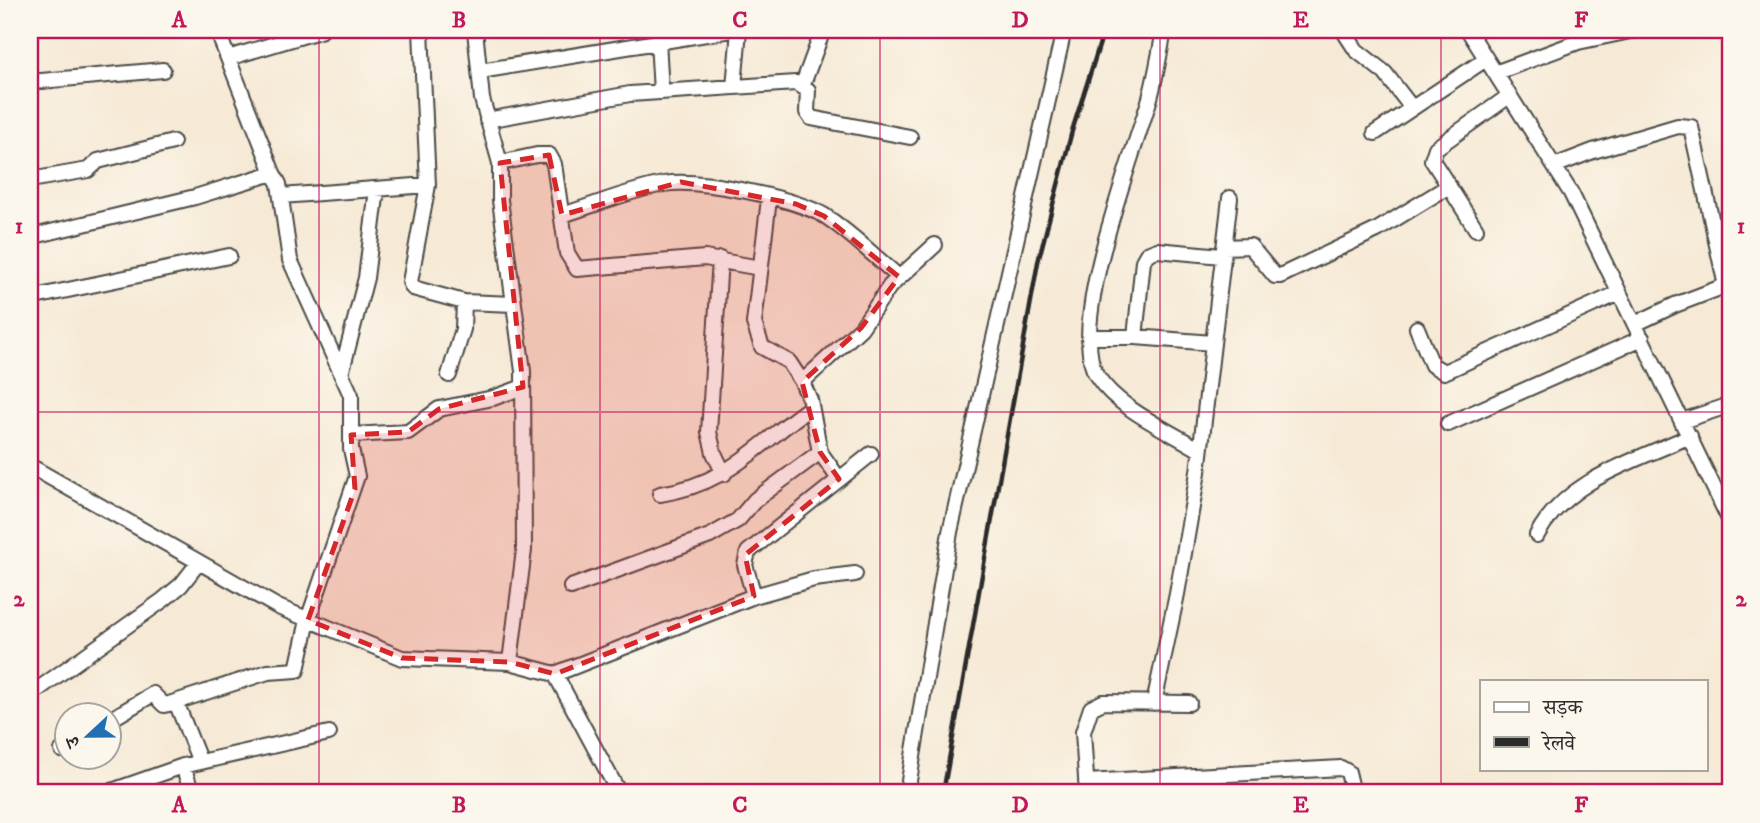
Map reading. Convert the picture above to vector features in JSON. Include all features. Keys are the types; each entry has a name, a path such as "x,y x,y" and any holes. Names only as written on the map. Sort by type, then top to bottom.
{"street":[{"path":"122,713 153,694 164,705 268,672 297,670 308,620 357,477 351,449 351,395 290,260 281,196 274,173 218,30"},
{"path":"228,58 322,30"},
{"path":"421,30 428,185 410,282 413,288 464,302 514,304"},
{"path":"475,30 487,120 500,163 500,200 523,387 524,550 510,662"},
{"path":"480,71 731,30"},
{"path":"734,87 739,30"},
{"path":"803,84 823,30"},
{"path":"907,793 950,532 1064,30"},
{"path":"1164,30 1150,97 1104,242 1091,337 1091,360 1105,387 1200,450"},
{"path":"1343,30 1356,50 1385,73 1412,108"},
{"path":"1468,30 1571,193 1730,521"},
{"path":"1495,73 1578,42 1629,31"},
{"path":"658,40 661,92"},
{"path":"1375,133 1486,59"},
{"path":"30,82 163,70"},
{"path":"487,120 661,92 803,84"},
{"path":"803,84 809,92 807,112 811,118 910,137"},
{"path":"1476,229 1432,160 1436,148 1509,96"},
{"path":"1553,166 1593,151 1688,125 1693,131 1705,202 1728,285 1635,324"},
{"path":"30,180 88,170 98,161 173,142"},
{"path":"500,163 549,155 554,164 567,253 577,269 720,260 760,268"},
{"path":"30,237 195,197 274,173"},
{"path":"562,215 661,184 681,182 796,204 824,216 899,277"},
{"path":"281,196 428,185"},
{"path":"1135,337 1143,261 1147,254 1157,250 1223,252 1250,246 1275,276 1280,276 1377,230 1449,187"},
{"path":"341,374 368,266 377,189"},
{"path":"1154,703 1177,594 1200,450 1230,198"},
{"path":"769,199 754,323 759,340 767,351 789,362 802,382 811,407 820,452 839,480"},
{"path":"802,382 861,328 899,277 935,245"},
{"path":"30,298 229,256"},
{"path":"720,260 709,432 714,453 724,474"},
{"path":"1417,328 1432,365 1444,372 1619,293"},
{"path":"449,375 463,330 464,302"},
{"path":"1091,337 1135,337 1213,343"},
{"path":"1448,424 1642,338"},
{"path":"352,435 408,432 439,410 493,398 523,387"},
{"path":"1682,421 1730,405"},
{"path":"660,494 701,486 724,474 811,407"},
{"path":"1536,535 1546,518 1579,486 1690,436"},
{"path":"571,587 710,536 738,520 755,500 820,452"},
{"path":"754,596 745,556 871,454"},
{"path":"30,466 308,620 402,658 510,662 555,674 754,596 814,579 855,574"},
{"path":"30,695 172,592 200,562"},
{"path":"555,674 619,793"},
{"path":"176,702 200,762"},
{"path":"1189,703 1103,702 1091,708 1083,732 1086,788 1340,768 1348,772 1353,793"},
{"path":"106,793 183,766 329,733"},
{"path":"183,766 192,793"}],"highlighted area":[{"path":"549,155 562,215 681,182 796,204 824,216 899,277 861,328 802,382 820,452 839,479 745,555 754,596 555,674 510,662 402,658 308,620 355,489 351,435 408,432 439,409 523,387 500,163"}],"railway":[{"path":"943,793 1038,262 1072,131 1104,30"}]}
